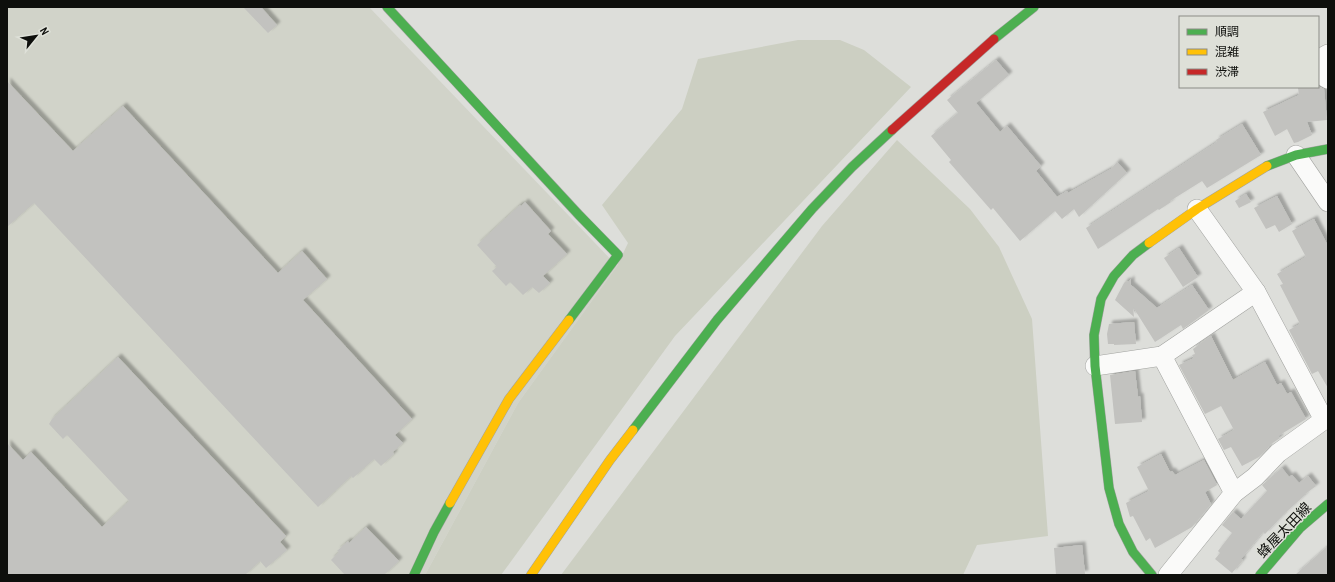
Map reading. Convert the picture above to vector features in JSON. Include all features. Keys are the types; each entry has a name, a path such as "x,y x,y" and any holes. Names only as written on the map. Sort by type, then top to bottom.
{"street":[{"path":"387,7 579,215 618,255 509,399 434,532 414,575"},
{"path":"532,575 610,460 717,320 812,209 852,167 930,94 1005,29 1034,7"},
{"path":"1328,54 1322,58 1319,66 1321,74 1328,79"},
{"path":"1152,575 1133,552 1119,524 1109,488 1095,366 1094,334 1101,299 1114,276 1133,255 1197,209 1268,166 1296,155 1328,149"},
{"path":"1296,155 1328,202"},
{"path":"1168,575 1234,493 1255,477 1278,453 1326,418 1256,292 1197,209"},
{"path":"1095,366 1162,356 1256,292"},
{"path":"1162,356 1234,493"},
{"name":"蜂屋太田線","path":"1260,575 1300,529 1328,504"}],"shaded area":[{"path":"7,7 369,7 617,266 518,403 425,575 7,575"},
{"path":"798,40 840,40 864,50 911,87 675,336 501,575 425,575 518,403 617,266 628,243 602,205 682,109 698,59"},
{"path":"897,140 970,209 999,247 1032,319 1048,536 977,545 963,575 561,575 822,226"}],"building":[{"path":"243,7 261,7 277,25 268,33"},
{"path":"996,60 1009,75 976,103 1000,132 1007,126 1041,166 1036,171 1057,197 1067,191 1068,193 1111,169 1117,162 1127,173 1079,217 1074,209 1062,219 1055,211 1020,241 993,208 991,210 949,162 951,160 931,136 958,113 947,100"},
{"path":"7,81 73,151 123,106 278,273 302,251 327,279 303,300 412,419 395,435 403,443 393,452 394,454 381,466 374,459 353,478 351,476 318,507 34,203 7,227"},
{"path":"1319,86 1324,89 1327,120 1307,122 1312,135 1294,143 1287,129 1275,136 1263,112 1299,95 1298,88 1319,88"},
{"path":"1242,124 1261,155 1207,188 1202,181 1098,249 1086,228"},
{"path":"1246,194 1251,202 1239,208 1235,201"},
{"path":"1277,196 1292,224 1279,232 1275,225 1266,229 1254,208"},
{"path":"525,202 551,231 548,234 567,254 543,276 550,283 539,293 532,287 523,295 510,282 506,286 492,271 497,267 477,245"},
{"path":"1314,219 1328,246 1328,388 1318,371 1312,374 1289,330 1300,324 1280,285 1283,284 1277,274 1306,257 1292,231"},
{"path":"1179,248 1198,277 1183,287 1164,258"},
{"path":"1131,279 1131,285 1157,308 1192,285 1209,310 1183,329 1181,325 1155,342 1133,307 1134,317 1115,300 1124,283"},
{"path":"1134,322 1136,344 1108,344 1107,334 1109,324"},
{"path":"1211,336 1233,380 1265,362 1277,385 1281,383 1287,394 1291,392 1306,419 1278,436 1280,438 1268,446 1269,447 1259,457 1242,466 1231,447 1224,450 1218,439 1234,430 1221,406 1205,414 1179,365 1194,358 1192,355 1195,354 1193,349"},
{"path":"118,357 286,536 280,542 287,550 266,568 260,561 245,575 7,575 7,443 23,460 31,452 102,527 129,501 67,435 63,439 49,424 52,419"},
{"path":"1135,371 1138,397 1140,396 1142,422 1115,424 1110,375"},
{"path":"1161,454 1170,472 1172,471 1175,475 1204,460 1217,485 1205,492 1211,504 1192,527 1155,548 1150,538 1146,541 1133,516 1130,517 1126,503 1149,491 1137,467"},
{"path":"1282,468 1289,477 1292,475 1299,483 1308,476 1316,486 1305,494 1265,534 1263,532 1241,559 1243,560 1232,573 1215,559 1220,553 1218,551 1232,533 1222,525 1233,512 1241,519 1267,491 1262,485"},
{"path":"366,527 399,561 384,575 345,575 331,560 339,552 337,551 348,541 349,543"},
{"path":"1082,545 1085,574 1056,575 1054,548"},
{"path":"1328,546 1328,575 1295,575"}],"traffic: fast":[{"path":"387,7 579,215 618,255 569,320"},
{"path":"994,39 1034,7"},
{"path":"633,430 717,320 812,209 852,167 892,130"},
{"path":"1267,166 1296,155 1328,149"},
{"path":"1149,243 1133,255 1114,276 1101,299 1094,335 1095,366 1109,488 1119,524 1133,552 1152,575"},
{"path":"414,575 434,532 450,503"},
{"path":"1260,575 1300,528 1328,504"}],"traffic: slow":[{"path":"1149,243 1197,209 1267,166"},
{"path":"450,503 509,399 569,320"},
{"path":"531,575 610,460 633,430"}],"traffic: jam":[{"path":"892,130 994,39"}]}
